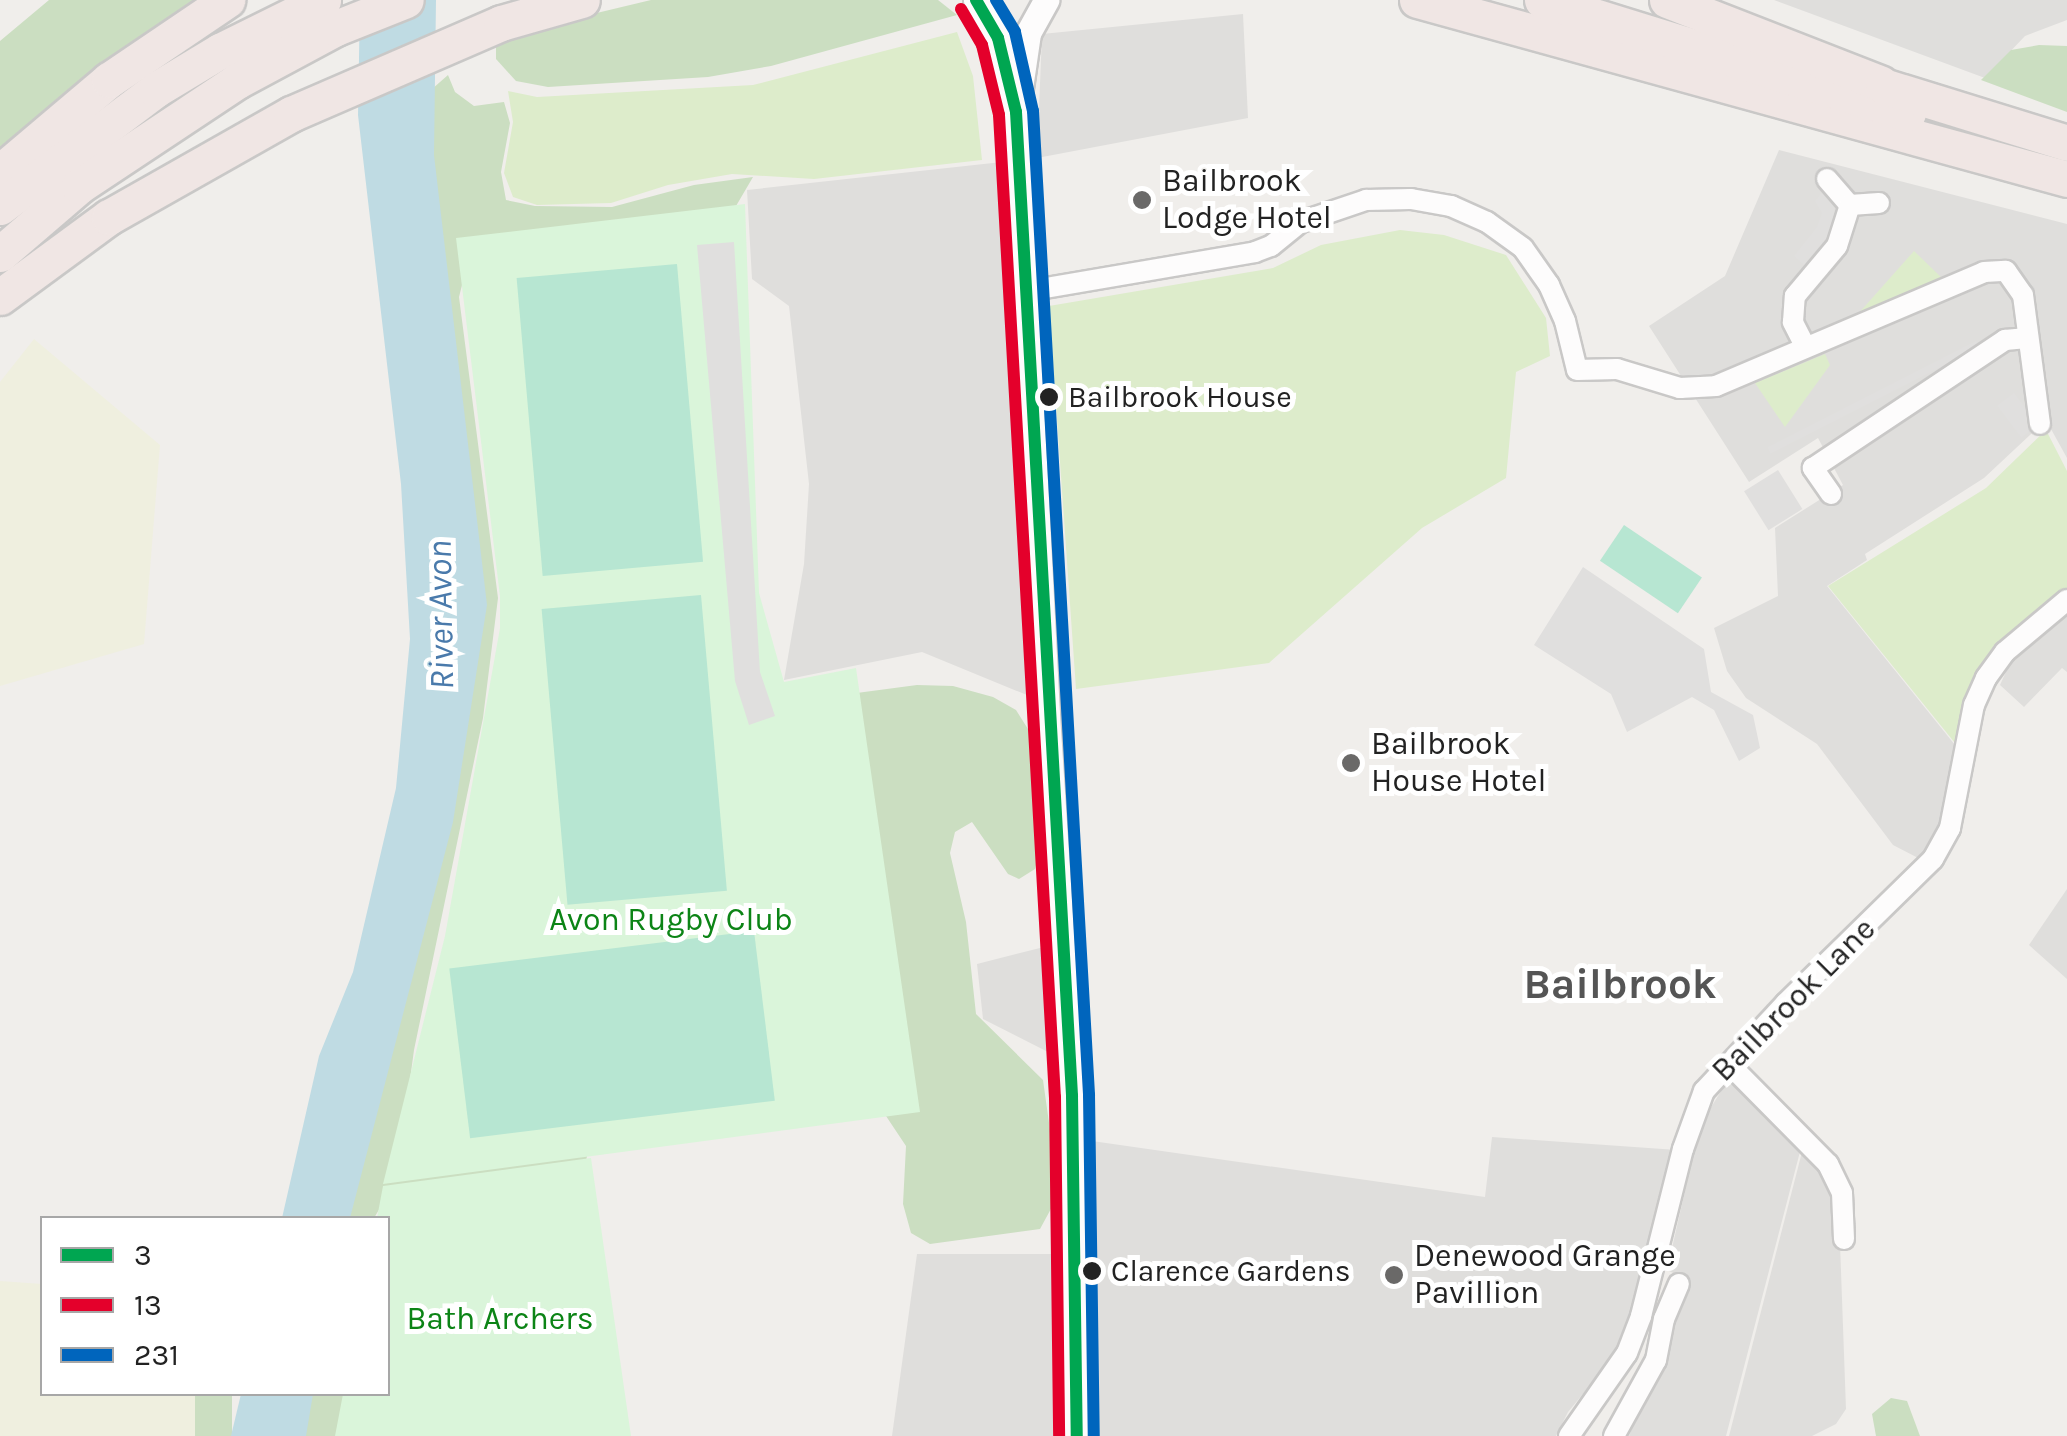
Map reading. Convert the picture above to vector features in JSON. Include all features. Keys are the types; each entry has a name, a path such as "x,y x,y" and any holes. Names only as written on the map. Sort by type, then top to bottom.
{"highway":[{"path":"0,172 162,41 227,0"},
{"path":"0,207 155,90 220,51 323,0"},
{"path":"0,254 79,186 237,81 319,37 406,0"},
{"path":"1417,0 2067,179"},
{"path":"1542,0 2067,162"},
{"path":"1610,0 2067,142"},
{"path":"1667,0 1892,88"},
{"path":"0,297 148,193 366,78 501,23 572,3"}],"street":[{"path":"976,0 998,38 1016,112 1028,291 1046,714 1072,1096 1077,1436"},
{"path":"1016,112 1028,32 1046,0"},
{"path":"1827,179 1850,205"},
{"path":"1028,291 1255,252 1271,246 1300,222 1366,200 1411,199 1451,206 1488,222 1523,248 1548,285 1566,322 1576,370 1616,369 1680,388 1716,386 1992,270 2006,271 2019,284 2040,424"},
{"path":"1850,205 1879,203"},
{"path":"1806,346 1794,322 1796,296 1837,246 1850,205"},
{"path":"1832,494 1812,468 2005,340 2027,338"},
{"name":"Bailbrook Lane","path":"1569,1436 1627,1353 1641,1316 1695,1110 1704,1091 1785,1004 1933,860 1950,828 1974,705 1986,678 2005,652 2067,600"},
{"path":"1729,1064 1828,1164 1842,1193 1844,1240"},
{"path":"1614,1436 1656,1360 1664,1319 1679,1284"}],"shaded area":[{"path":"1774,0 2067,0 2067,20 2025,36 1985,78"},
{"path":"1243,14 1248,118 1037,158 1042,34"},
{"path":"1779,150 2067,224 2067,458 2046,420 1984,478 1865,554 1867,560 1827,586 1959,750 1940,833 1922,860 1893,845 1817,744 1746,698 1727,671 1714,628 1778,596 1775,528 1843,485 1818,438 1749,482 1649,326 1725,276"},
{"path":"1002,162 1039,700 922,652 784,680 804,564 809,484 789,306 752,279 747,190"},
{"path":"1823,191 1834,207 1834,220 1825,240 1804,265 1794,256 1817,227 1822,213 1815,201"},
{"path":"734,242 760,672 775,716 749,725 735,681 697,245"},
{"path":"1976,341 1979,347 1771,453 1768,447"},
{"path":"2014,393 2038,425 2021,438 1997,406"},
{"path":"1778,470 1802,509 1768,530 1744,491"},
{"path":"1583,567 1704,649 1711,692 1753,715 1760,748 1739,761 1714,710 1692,697 1627,732 1611,694 1534,645"},
{"path":"2067,606 2067,672 2062,668 2024,707 2000,685 2009,665"},
{"path":"2067,889 2067,979 2029,945"},
{"path":"1044,947 1052,1054 983,1019 977,964"},
{"path":"1740,1081 1802,1144 1726,1436 1629,1436 1691,1282 1667,1270 1700,1125 1723,1088"},
{"path":"1492,1137 1677,1150 1619,1359 1606,1366 1568,1412 1556,1436 1094,1436 1092,1141 1485,1197"},
{"path":"1803,1148 1832,1182 1839,1216 1846,1409 1836,1424 1812,1436 1729,1436"},
{"path":"917,1254 1059,1254 1061,1436 892,1436"}],"green space":[{"path":"49,0 199,0 167,19 0,149 0,41"},
{"path":"651,0 938,0 957,15 771,66 708,77 548,87 516,81 496,59 496,37"},
{"path":"957,32 973,76 982,160 814,179 732,174 668,185 611,203 537,205 513,197 504,173 513,122 508,91 537,97 753,85"},
{"path":"2067,46 2067,112 1981,80 2011,50"},
{"path":"448,75 455,92 474,106 504,102 510,123 501,172 506,200 535,206 612,207 694,185 753,177 729,218 467,265 459,297 498,598 483,718 414,1050 405,1117 587,1156 584,1172 389,1193 375,1216 333,1216 423,923 415,104"},
{"name":"Avon Rugby Club","path":"745,204 759,593 784,682 856,668 920,1112 383,1184 445,936 500,628 500,596 456,238"},
{"path":"1400,230 1444,235 1506,255 1546,318 1550,356 1516,372 1506,478 1422,528 1269,663 1076,689 1049,306 1273,268 1321,245"},
{"path":"1914,251 1942,278 1858,314"},
{"path":"677,264 703,562 543,576 517,278"},
{"path":"34,339 160,445 144,644 0,686 0,382"},
{"path":"1825,354 1830,365 1785,427 1755,383"},
{"path":"2046,430 2067,471 2067,592 2007,642 1959,748 1828,586 1986,488"},
{"path":"1624,525 1702,578 1678,613 1600,561"},
{"path":"701,595 727,891 567,905 542,609"},
{"path":"917,685 953,686 993,697 1016,710 1038,745 1044,834 1035,869 1019,879 1008,874 972,822 955,832 950,853 966,922 976,1014 1043,1080 1059,1194 1040,1229 930,1244 911,1233 903,1204 906,1146 874,1098 819,698"},
{"path":"754,931 775,1101 470,1138 449,968"},
{"name":"Bath Archers","path":"591,1158 631,1436 335,1436 343,1396 390,1396 390,1216 377,1216 383,1186"},
{"path":"0,1281 40,1284 40,1396 195,1396 195,1436 0,1436"},
{"path":"195,1396 232,1396 232,1436 195,1436"},
{"path":"291,1396 348,1396 339,1436 293,1436"},
{"path":"1891,1398 1907,1401 1920,1436 1876,1436 1872,1414"}],"water":[{"name":"River Avon","path":"360,0 436,0 434,155 487,605 453,822 351,1216 282,1216 319,1056 353,972 396,788 410,639 401,484 358,115"},
{"path":"241,1396 313,1396 306,1436 231,1436"}],"transit line":[{"name":"3","path":"976,0 998,38 1016,112 1072,1096 1077,1436"},
{"name":"231","path":"996,0 1015,32 1033,111 1089,1095 1094,1436"},
{"name":"13","path":"961,9 982,45 999,115 1055,1097 1059,1436"}],"place":[{"name":"Bailbrook Lodge Hotel","path":"1142,200"},
{"name":"Bailbrook House","path":"1049,397"},
{"name":"Bailbrook House Hotel","path":"1351,763"},
{"name":"Clarence Gardens","path":"1092,1271"},
{"name":"Denewood Grange Pavillion","path":"1394,1275"}],"district":[{"name":"Bailbrook","path":"1620,984"}]}
